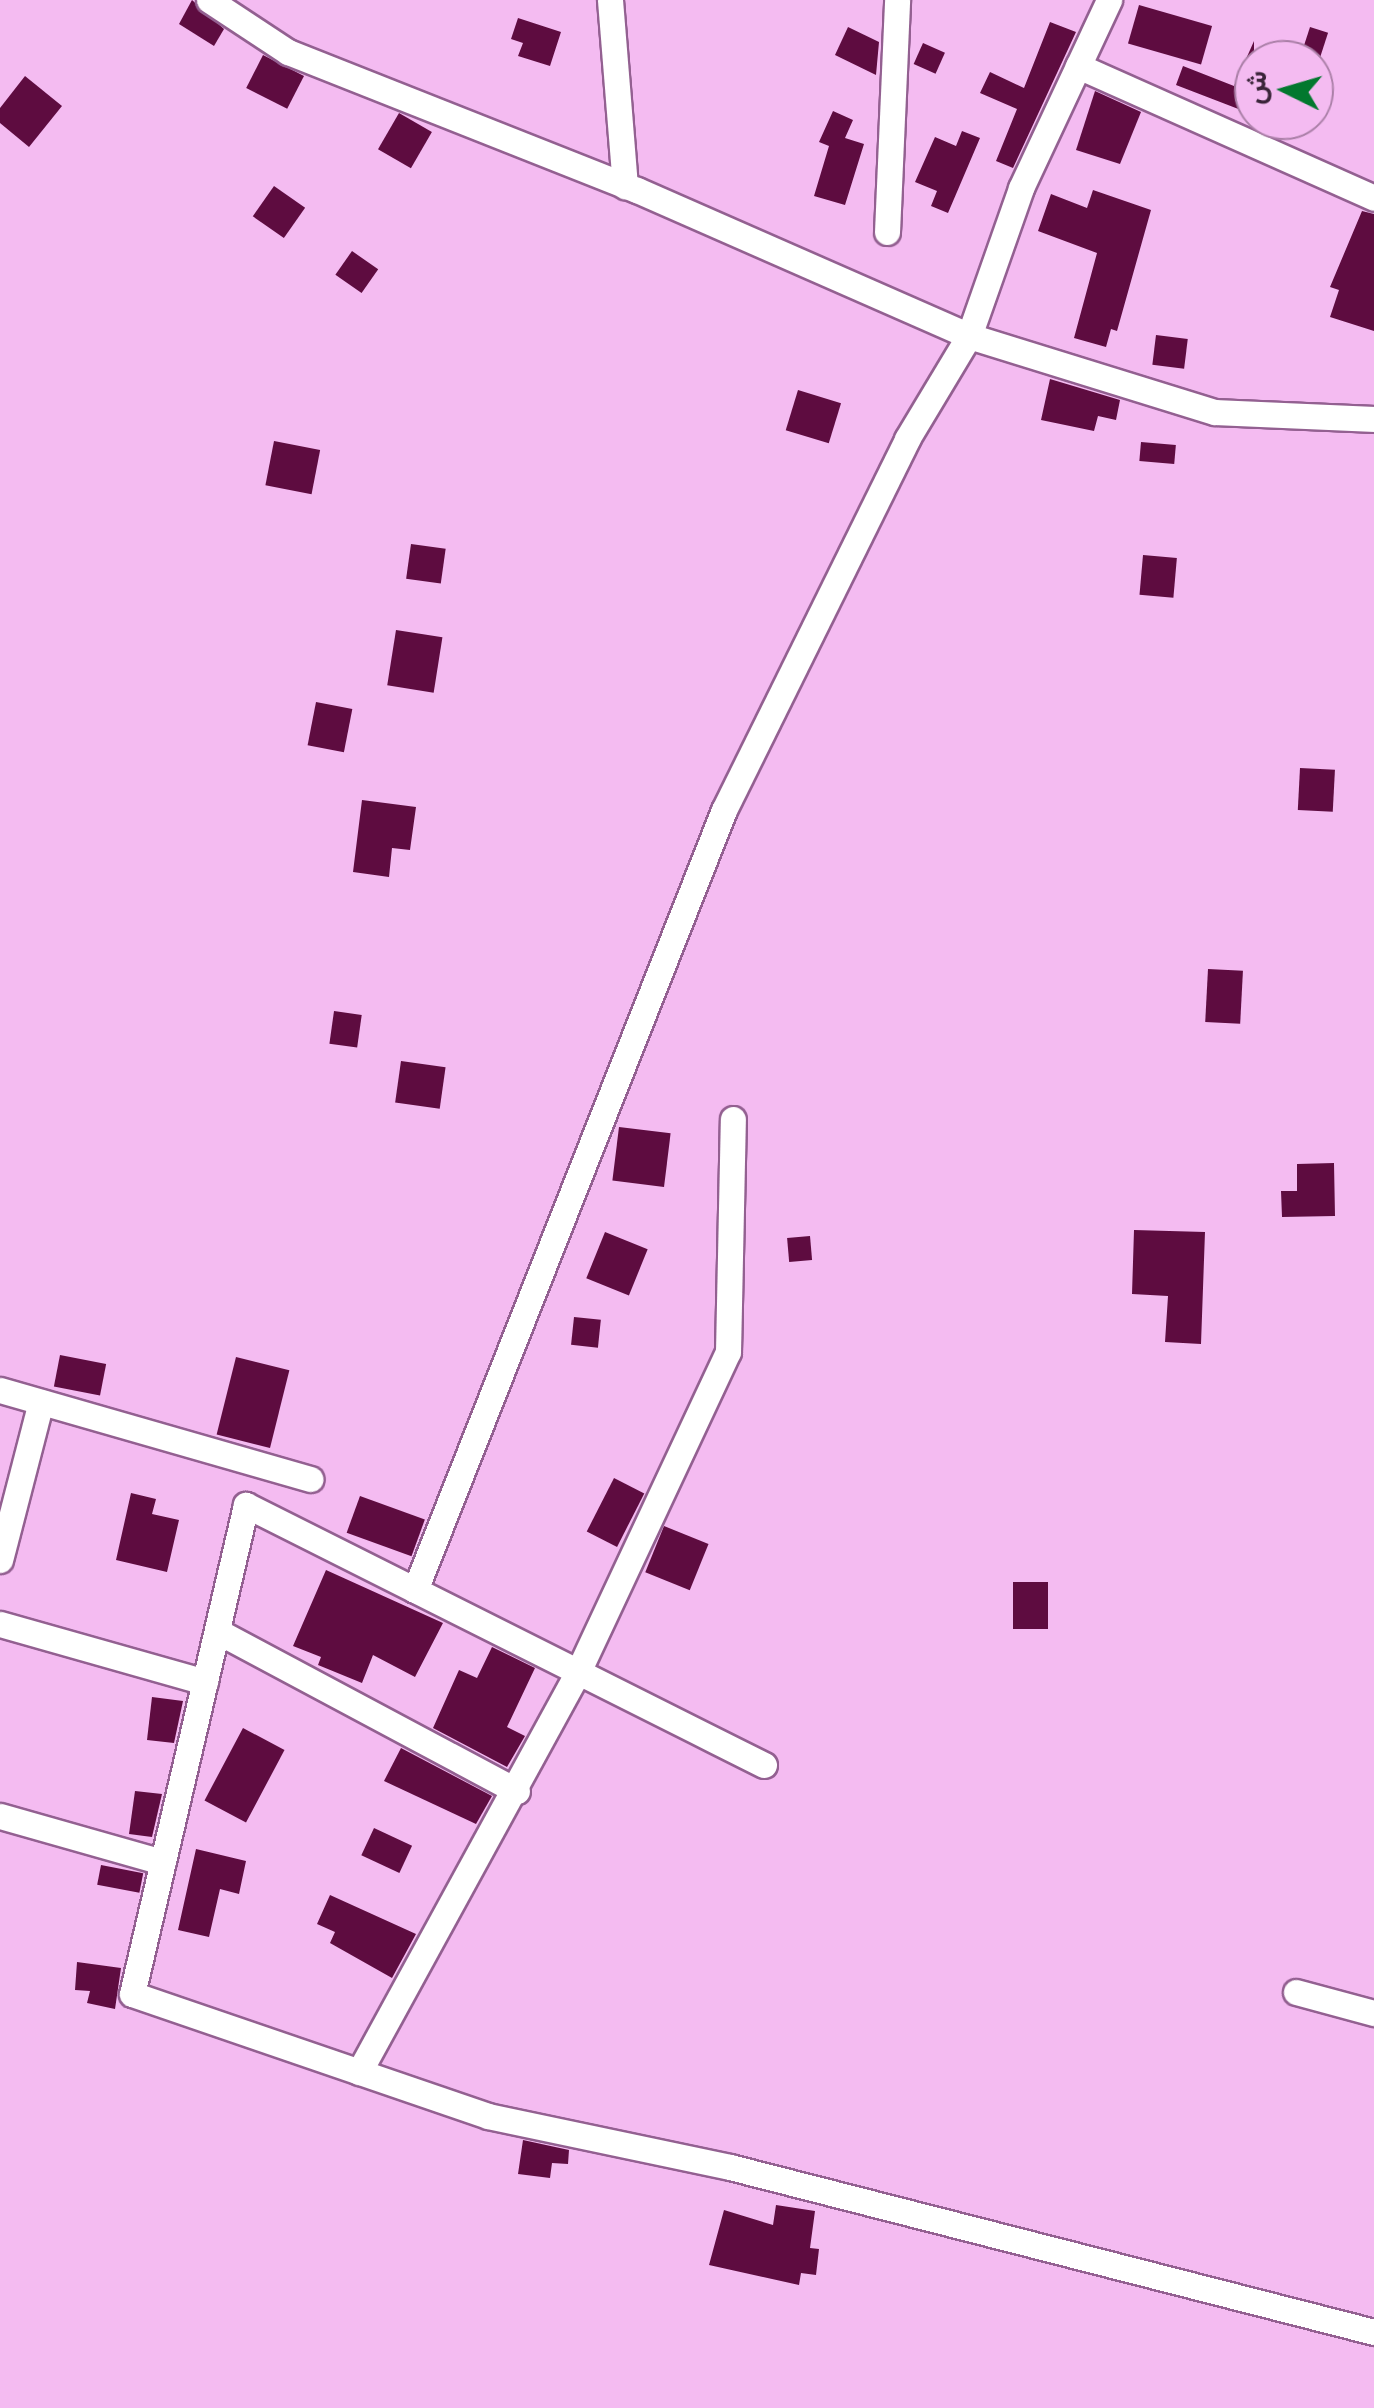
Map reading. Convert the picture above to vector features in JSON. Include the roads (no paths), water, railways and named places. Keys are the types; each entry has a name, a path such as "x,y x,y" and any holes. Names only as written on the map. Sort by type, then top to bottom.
{"street":[{"path":"209,0 288,52 624,186 969,336 1215,412 1374,420"},
{"path":"610,0 624,186"},
{"path":"887,232 898,0"},
{"path":"415,1590 724,810 908,439 969,336 1021,188 1109,0"},
{"path":"1078,66 1374,198"},
{"path":"359,2072 517,1791 578,1672 728,1352 732,1119"},
{"path":"0,1390 311,1479"},
{"path":"0,1560 41,1402"},
{"path":"764,1765 246,1505 132,1994 488,2116 730,2166 1374,2332"},
{"path":"0,1624 205,1682"},
{"path":"217,1631 517,1791"},
{"path":"0,1816 163,1862"},
{"path":"1296,1992 1374,2013"}]}
